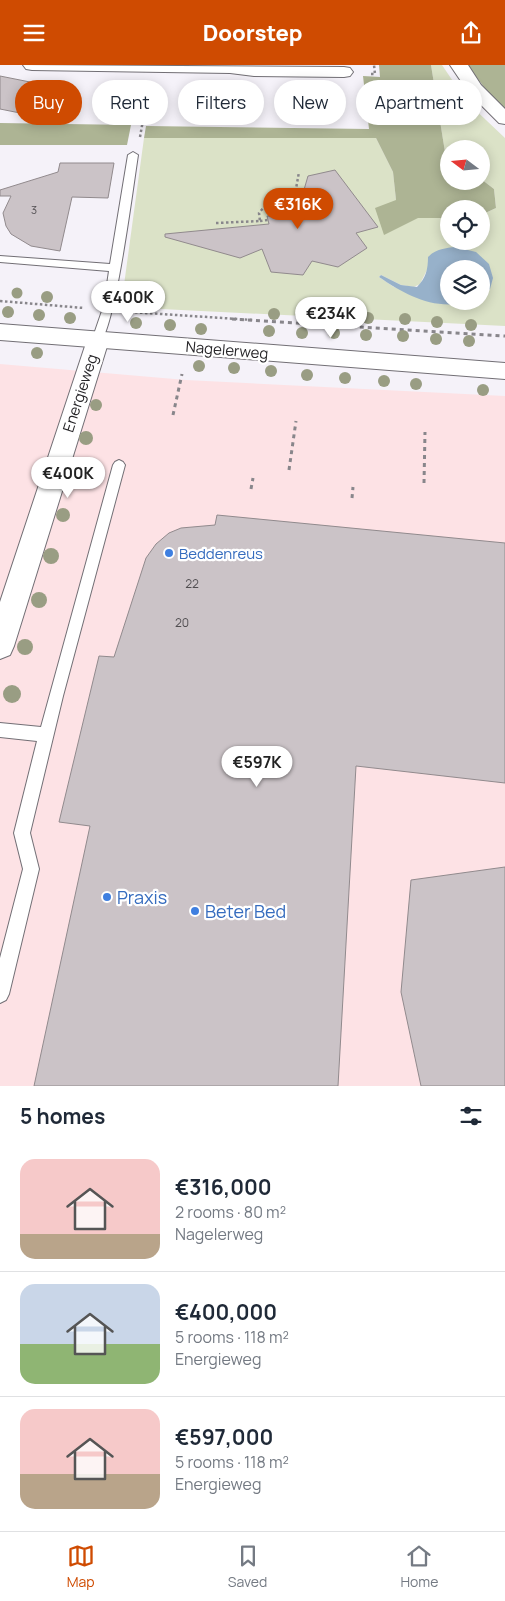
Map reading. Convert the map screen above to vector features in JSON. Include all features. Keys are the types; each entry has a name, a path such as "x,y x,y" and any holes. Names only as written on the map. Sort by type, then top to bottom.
{"street":[{"path":"32,65 230,66 254,71 344,71"},
{"path":"459,65 475,89 505,119"},
{"name":"Nagelerweg","path":"0,332 505,371"},
{"name":"Energieweg","path":"0,646 98,340"}],"lane":[{"path":"98,340 109,305 133,155"},
{"path":"0,259 115,268"},
{"path":"0,994 31,869 22,833 46,735 119,465"},
{"path":"0,730 46,735"}],"path":[{"path":"140,139 142,125"},
{"path":"260,221 259,213 266,205 280,200 294,200 299,172"},
{"path":"216,223 268,220"},
{"path":"0,301 86,308"},
{"path":"129,312 265,322 366,325 505,336"},
{"path":"173,415 182,374"},
{"path":"289,470 296,421"},
{"path":"424,483 425,432"},
{"path":"252,489 253,478"},
{"path":"352,498 353,487"}],"shaded area":[{"path":"0,364 186,380 505,396 505,1086 0,1086"}],"green space":[{"path":"379,65 431,65 433,80 363,80 363,76 380,77"},
{"path":"431,65 442,65 452,80 433,80"},
{"path":"467,65 505,65 505,109 491,96 482,84 482,80 479,80"},
{"path":"482,116 505,138 505,326 121,307 144,138 376,138 393,172 396,200 418,218 440,218 440,250 490,250 490,211 496,208 494,189 490,186 490,140 443,140 441,125 482,125"},
{"path":"0,123 15,123 15,125 131,125 127,145 0,145"},
{"path":"369,125 441,125 443,140 440,140 440,190 490,190 490,186 494,189 496,208 490,211 490,200 440,200 440,218 418,218 384,235 375,208 396,200 393,172 376,138 144,138 146,126 369,129"}],"water":[{"path":"468,250 476,252 485,260 440,260 440,304 422,300 400,290 379,277 381,275 401,285 417,287 426,273 428,257 437,251"},
{"path":"490,268 493,278 490,289"}],"building":[{"path":"0,76 20,80 15,80 15,112 0,109"},
{"path":"60,163 114,163 108,198 72,197 60,251 31,246 11,234 6,226 3,213 11,196 0,196 0,190 58,172"},
{"path":"335,170 378,227 356,233 367,248 338,267 312,261 303,275 271,272 262,249 240,258 165,237 165,234 269,224 267,216 287,217 286,205 299,207 308,176"},
{"path":"217,515 505,543 505,783 356,766 338,1086 34,1086 90,826 59,822 99,656 114,657 146,558 156,544 169,533 181,528 215,525"},
{"path":"505,867 505,1086 421,1086 401,992 411,880"}],"place":[{"name":"Beddenreus","path":"169,553"},
{"name":"Praxis","path":"107,897"},
{"name":"Beter Bed","path":"195,911"}]}
